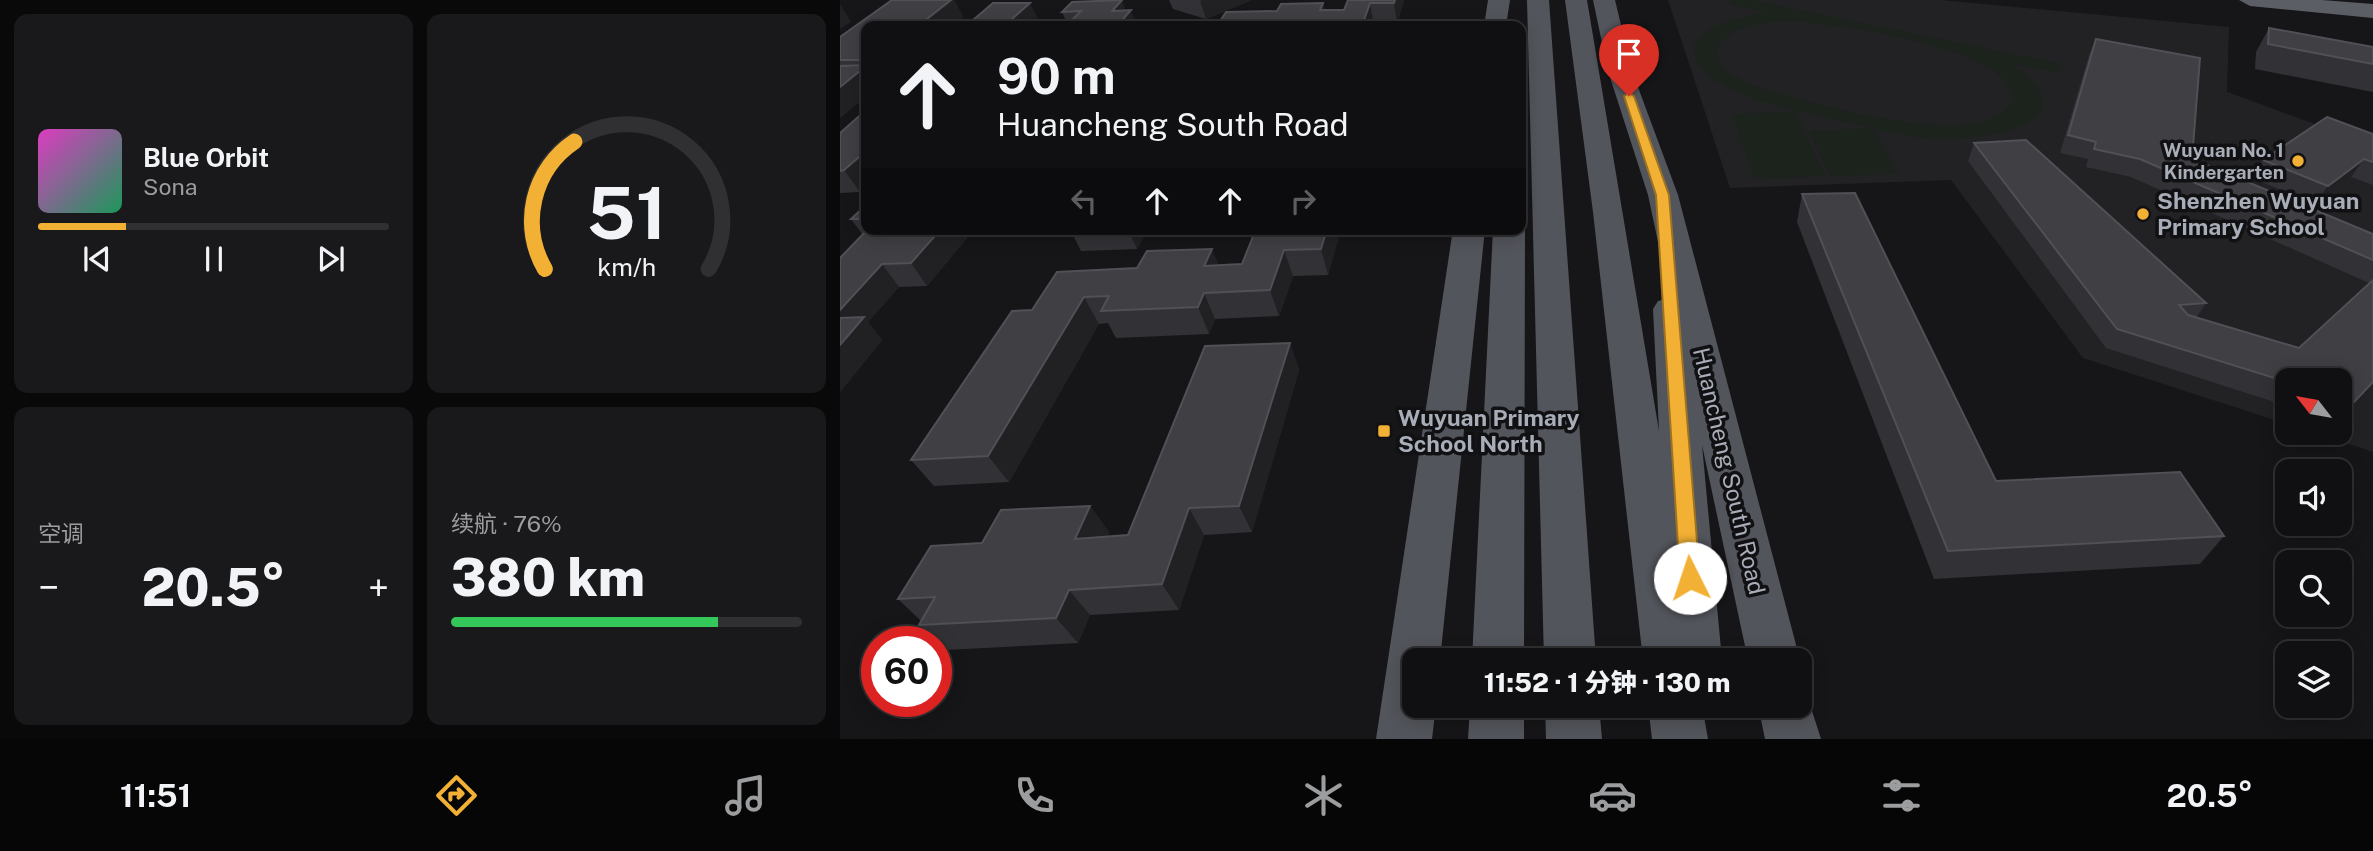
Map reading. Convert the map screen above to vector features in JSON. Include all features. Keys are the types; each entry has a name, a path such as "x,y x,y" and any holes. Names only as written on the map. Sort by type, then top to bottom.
{"highway":[{"path":"2250,0 2373,11"}],"main road":[{"path":"1496,21 1499,0"},
{"path":"1538,0 1569,648"},
{"path":"1576,0 1609,212 1667,648"},
{"name":"Huancheng South Road","path":"1604,0 1620,71 1663,195 1771,648"},
{"path":"1663,195 1695,648"},
{"path":"1416,648 1468,235"},
{"path":"1498,648 1509,235"},
{"path":"1404,739 1407,718"},
{"path":"1496,739 1497,718"},
{"path":"1573,718 1574,739"},
{"path":"1677,718 1680,739"},
{"path":"1700,718 1702,739"},
{"path":"1788,718 1793,739"}],"shaded area":[{"name":"Shenzhen Wuyuan Primary School","path":"1668,0 1941,0 2229,27 2227,92 2373,145 2373,452 2352,445 2352,368 2275,368 2275,420 2083,358 1951,180 1730,188"},
{"path":"1733,0 1751,0 2062,64 2058,73 2013,64 2031,78 2042,98 2040,111 2029,122 1991,135 1952,139 1914,137 1874,129 1899,174 1830,176 1809,131 1871,128 1766,103 1714,80 1699,64 1694,46 1700,37 1727,21 1769,13 1728,4","holes":["1781,21 1873,32 1951,51 1983,65 2005,81 2014,99 1996,116 1968,124 1891,120 1849,112 1753,85 1729,72 1720,62 1717,48 1729,35 1737,31"]},
{"path":"1795,112 1825,176 1754,179 1732,114"}],"building":[{"path":"892,0 951,0 924,21 862,21"},
{"path":"1122,0 1112,11 1131,10 1121,21 1071,21 1081,11 1062,12 1072,2"},
{"path":"1348,0 1395,0 1394,3 1370,3 1364,20 1220,21 1226,12 1277,11 1281,4 1323,3 1320,10 1344,10"},
{"path":"993,3 1030,3 1010,21 972,21"},
{"path":"861,22 861,60 840,60 840,37"},
{"path":"2269,28 2373,47 2373,64 2268,44"},
{"path":"2096,39 2200,58 2192,159 2373,234 2373,260 2140,159 2094,149 2096,142 2068,135"},
{"path":"861,65 861,70 840,87 840,66"},
{"path":"861,114 861,155 840,171 840,133"},
{"path":"2327,117 2373,134 2373,162 2364,159 2328,186 2263,160"},
{"path":"2026,140 2206,303 2179,305 2188,315 2299,348 2373,280 2373,382 2354,402 2352,368 2275,368 2275,378 2117,329 1974,143"},
{"path":"1855,193 1996,481 2180,472 2224,536 1948,551 1802,194"},
{"path":"861,210 861,219 851,219"},
{"path":"862,235 936,235 911,263 882,264 840,310 840,258"},
{"path":"1254,235 1325,235 1321,249 1284,250 1270,290 1204,293 1198,307 1101,311 1109,296 1084,297 988,456 911,460 1012,311 1032,310 1057,272 1137,268 1147,251 1212,249 1204,266 1242,264"},
{"path":"864,317 840,345 840,318"},
{"path":"1290,343 1239,506 1189,508 1162,584 1069,590 1056,618 919,625 935,597 898,599 931,546 982,543 1001,510 1090,506 1075,539 1128,535 1205,346"}],"place":[{"name":"Wuyuan No. 1 Kindergarten","path":"2298,161"},
{"name":"Shenzhen Wuyuan Primary School","path":"2143,214"},
{"name":"Wuyuan Primary School North","path":"1384,431"}],"route":[{"path":"1629,96 1663,195 1690,578"}]}
